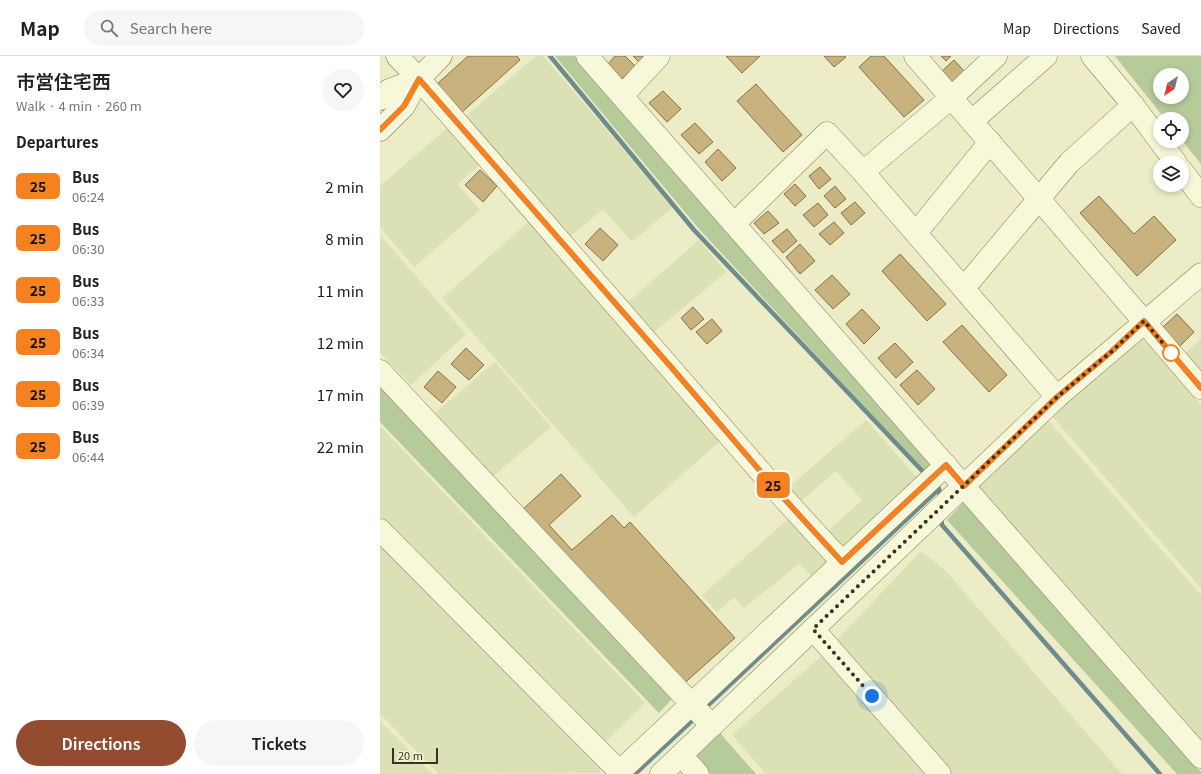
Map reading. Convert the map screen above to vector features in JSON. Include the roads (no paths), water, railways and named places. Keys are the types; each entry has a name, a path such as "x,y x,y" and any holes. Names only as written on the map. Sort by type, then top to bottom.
{"street":[{"path":"397,56 419,79 671,367 779,493 842,562"},
{"path":"380,130 404,106 419,79 441,56"},
{"path":"587,56 1201,756"},
{"path":"622,96 659,56"},
{"path":"915,56 1039,198 1201,388"},
{"path":"864,172 951,98 996,56"},
{"path":"972,121 1046,56"},
{"path":"1092,56 1133,105 1171,156"},
{"path":"380,99 389,90 419,79"},
{"path":"964,288 1069,163 1133,105"},
{"path":"734,224 827,133 864,172 1057,397"},
{"path":"916,233 990,142"},
{"path":"1189,180 1201,196"},
{"path":"661,774 1057,397 1111,352 1144,321 1201,274"},
{"path":"380,371 712,726"},
{"path":"380,530 618,773 946,465"},
{"path":"813,629 940,774"},
{"path":"681,755 698,774"}],"waterway":[{"path":"550,56 694,230 927,476"},
{"path":"935,484 939,489 940,499"},
{"path":"704,709 939,489"},
{"path":"941,517 942,525 1160,774"},
{"path":"635,774 696,717"}]}
